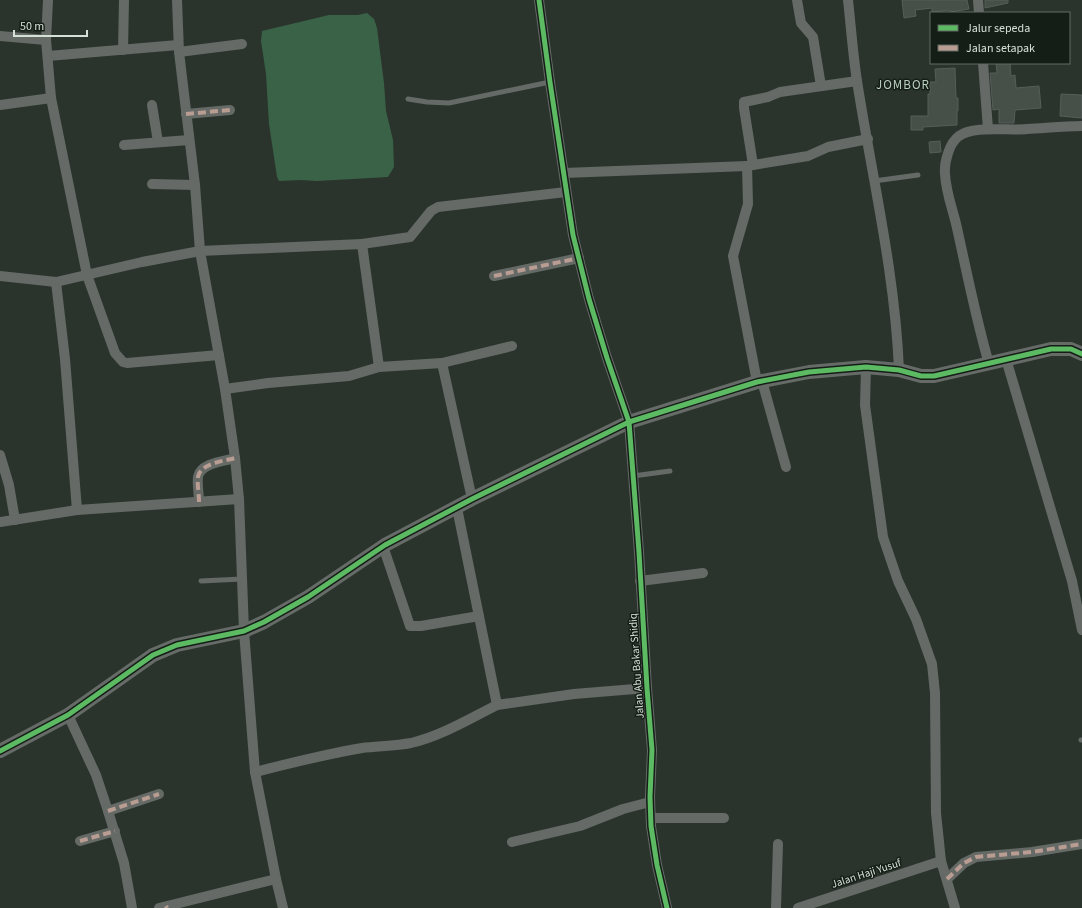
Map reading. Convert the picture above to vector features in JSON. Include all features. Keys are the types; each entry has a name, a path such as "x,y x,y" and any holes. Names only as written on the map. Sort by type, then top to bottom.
{"street":[{"path":"48,0 46,40 50,98 87,275 115,353 123,362 126,363 219,355"},
{"path":"123,50 124,0"},
{"path":"177,0 178,48 195,185 200,251 225,390 235,458 239,499 244,631 255,772 283,908"},
{"name":"Jalan Abu Bakar Shidiq","path":"539,0 573,236 589,299 629,422 652,750 650,802 651,818 656,865 667,908"},
{"path":"797,0 800,23 813,37 821,86"},
{"path":"848,0 857,81 868,139 892,289 899,370"},
{"path":"978,0 979,12"},
{"path":"0,36 46,40"},
{"path":"48,56 123,50 242,44"},
{"path":"983,64 988,129"},
{"path":"786,467 759,381 733,256 748,204 750,165 744,102 768,97 780,92 857,81"},
{"path":"0,105 50,98"},
{"path":"152,105 158,142"},
{"path":"186,114 230,110"},
{"path":"989,364 968,283 957,226 944,173 947,156 952,142 959,135 968,131 988,129 1026,130 1061,126 1082,126"},
{"path":"564,173 750,165 808,156 828,147 868,139"},
{"path":"124,145 189,140"},
{"path":"152,184 195,185"},
{"path":"0,276 56,282 142,262 200,251 362,244 410,237 431,211 438,207 566,192"},
{"path":"362,244 378,367"},
{"path":"494,276 579,258"},
{"path":"56,282 65,359 77,510"},
{"path":"225,390 268,383 349,376 378,367 442,363 512,346"},
{"path":"0,751 68,715 153,655 167,648 244,631 264,622 308,597 383,546 414,529 629,422 759,381 809,372 866,367 899,370 921,376 934,376 1051,349 1070,350 1082,354"},
{"path":"1006,359 1072,581 1082,630"},
{"path":"442,363 472,499"},
{"path":"866,367 865,405 883,536 898,581 916,619 932,664 935,693 936,813 941,861 955,908"},
{"path":"0,455 9,485 15,520"},
{"path":"199,502 199,474 211,464 235,458"},
{"path":"0,522 77,510 239,499"},
{"path":"457,508 497,705"},
{"path":"383,546 410,626 421,626 479,616"},
{"path":"640,581 703,573"},
{"path":"255,772 330,754 375,746 410,743 438,734 497,705 574,694 647,688"},
{"path":"68,715 96,775 115,831 124,863 132,908"},
{"path":"108,811 160,794"},
{"path":"512,842 580,826 623,809 650,802"},
{"path":"651,818 724,818"},
{"path":"80,840 115,831"},
{"path":"776,908 778,844"},
{"path":"947,880 964,863 976,857 1032,852 1082,844"},
{"name":"Jalan Haji Yusuf","path":"798,908 941,861"},
{"path":"164,907 276,879"}],"lane":[{"path":"408,99 449,103 550,82"},
{"path":"874,181 918,175"},
{"path":"633,476 670,471"},
{"path":"201,581 242,579"}],"green space":[{"path":"367,13 374,19 377,28 386,111 393,140 394,167 388,177 317,181 279,181 277,177 269,124 266,74 261,41 262,31 329,15 358,15"}],"building":[{"path":"902,0 967,0 969,9 950,12 950,10 932,12 932,8 915,10 916,16 904,18"},
{"path":"985,0 1008,0 1008,3 985,8"},
{"path":"996,64 1010,64 1011,76 1015,75 1016,88 1039,86 1041,108 1015,110 1014,123 999,123 999,109 993,110 990,73 997,73"},
{"path":"955,68 956,98 958,98 957,125 923,127 923,130 911,130 911,116 928,116 928,94 930,94 930,82 936,82 935,69"},
{"path":"1061,94 1082,95 1082,118 1060,116"},
{"path":"940,141 941,152 930,153 929,142"}],"marked path":[{"path":"186,114 230,110"},
{"path":"494,276 579,258"},
{"path":"199,502 198,477 200,472 214,463 235,458"},
{"path":"108,811 159,794"},
{"path":"80,841 115,831"},
{"path":"947,879 964,863 976,857 1032,852 1082,844"}],"cycle path":[{"path":"539,0 573,235 589,299 629,422 652,750 650,797 651,826 657,865 667,908"},
{"path":"0,751 68,715 153,655 177,645 244,631 264,622 308,597 385,545 472,499 629,422 757,382 809,372 866,367 899,370 921,376 934,376 1051,349 1071,349 1082,354"}],"district":[{"name":"JOMBOR","path":"903,84"}]}
